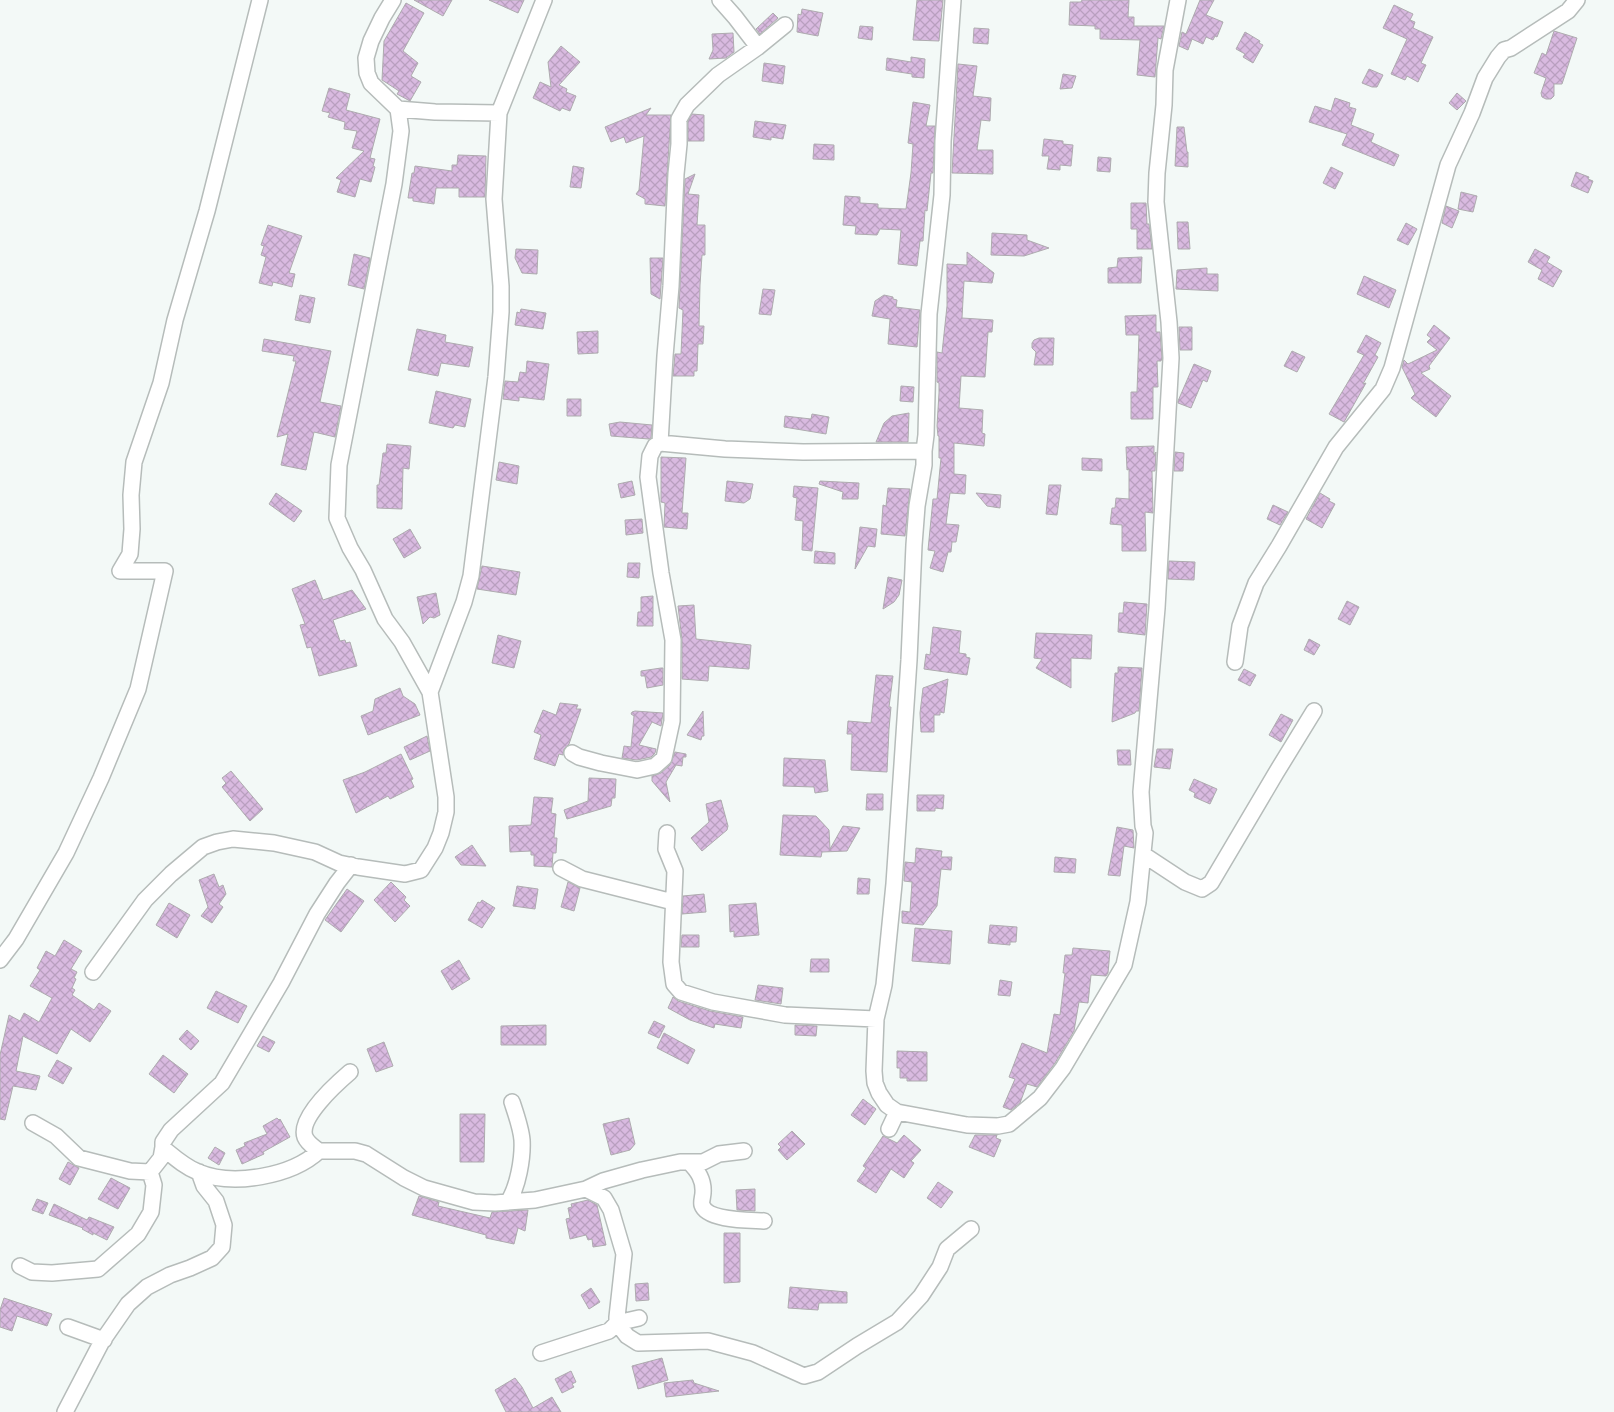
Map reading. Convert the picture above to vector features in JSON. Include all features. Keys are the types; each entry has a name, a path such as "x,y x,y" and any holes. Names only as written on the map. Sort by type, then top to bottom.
{"street":[{"path":"0,960 16,939 66,853 101,778 138,689 165,571 120,571 130,554 132,529 131,495 134,462 161,383 175,320 207,211 260,0"},
{"path":"394,0 382,18 371,41 366,58 367,73 371,83 398,109 429,112 499,112"},
{"path":"430,692 464,602 471,576 496,377 501,312 501,286 494,199 499,112 544,0"},
{"path":"720,0 736,17 758,47"},
{"path":"953,0 943,141 942,195 929,314 926,435 914,545 909,660 894,884 884,985 876,1019 874,1071 875,1083 879,1093 887,1105 897,1112 966,1125 998,1126 1008,1124 1040,1098 1063,1068 1124,965 1138,902 1144,855 1145,833 1142,792 1158,608 1171,358 1168,304 1156,202 1157,173 1164,105 1165,70 1178,0"},
{"path":"1235,662 1240,626 1256,583 1336,447 1384,389 1392,368 1448,165 1472,113 1485,78 1504,50 1511,48 1568,11 1577,0"},
{"path":"660,443 665,356 672,286 676,174 680,144 679,119 687,105 718,75 785,25"},
{"path":"93,972 145,900 171,874 203,847 233,839 274,843 315,852 338,863 405,874 421,870 435,848 446,812 446,797 430,692 402,642 385,619 337,518 339,465 394,184 400,131 398,109"},
{"path":"572,753 601,763 637,770 655,766 664,758 669,741 672,721 674,640 654,524 648,477 647,450 660,443 725,449 803,452 924,450"},
{"path":"1144,855 1185,882 1202,890 1211,883 1314,711"},
{"path":"667,833 666,849 675,871 671,962 674,984 680,992 714,1002 785,1015 876,1019"},
{"path":"150,1172 161,1158 164,1147 163,1142 171,1130 222,1084 282,983 326,899 351,866"},
{"path":"561,868 582,879 673,902"},
{"path":"350,1072 334,1085 320,1102 304,1127 305,1137 311,1145 319,1151 355,1151 366,1154 424,1188 474,1202 496,1203 535,1200 586,1189 603,1181 642,1170 680,1162 703,1162 719,1154 744,1151"},
{"path":"508,1202 514,1193 520,1167 522,1141 512,1102"},
{"path":"890,1129 897,1112"},
{"path":"33,1123 56,1136 79,1158 130,1172 150,1172"},
{"path":"164,1147 172,1156 199,1172 212,1177 229,1179 274,1174 310,1160 319,1151"},
{"path":"689,1162 697,1170 704,1185 702,1205 706,1211 722,1218 764,1221"},
{"path":"20,1266 32,1272 52,1273 98,1269 138,1234 151,1212 154,1185 150,1172"},
{"path":"65,1412 104,1340 128,1304 147,1287 170,1275 212,1258 222,1247 224,1225 216,1201 204,1186 199,1172"},
{"path":"586,1189 604,1198 611,1210 624,1254 617,1323 626,1336 638,1343 708,1341 753,1353 804,1376 818,1372 897,1322 921,1296 940,1267 948,1249 971,1229"},
{"path":"541,1353 608,1331 617,1323 639,1318"},
{"path":"68,1327 104,1340"}],"building":[{"path":"414,0 452,0 443,16"},
{"path":"489,0 524,0 518,13"},
{"path":"917,0 943,0 939,41 913,40"},
{"path":"1082,0 1129,0 1128,17 1134,17 1134,26 1164,26 1161,39 1158,38 1155,77 1137,75 1140,40 1100,39 1100,29 1095,29 1095,26 1069,25 1070,2 1081,2"},
{"path":"1200,0 1214,0 1206,15 1223,22 1217,37 1215,36 1213,40 1206,37 1203,44 1192,39 1188,50 1179,46 1182,32 1186,34"},
{"path":"406,3 424,13 403,51 418,63 411,76 421,82 410,101 397,94 399,91 382,80 384,41"},
{"path":"1394,5 1413,14 1410,20 1415,22 1413,28 1433,37 1421,63 1426,65 1418,82 1407,76 1405,80 1391,74 1407,39 1383,28"},
{"path":"802,9 823,13 818,36 797,32 798,14 801,15"},
{"path":"773,13 778,18 760,34 756,29"},
{"path":"860,26 873,27 872,40 858,38"},
{"path":"974,28 989,29 988,44 973,43"},
{"path":"1554,31 1577,38 1562,84 1554,84 1554,96 1551,99 1546,99 1542,97 1541,93 1546,78 1534,73 1542,53 1546,55"},
{"path":"1245,32 1263,45 1253,63 1243,57 1245,54 1236,49"},
{"path":"733,33 734,52 726,58 709,59 713,50 712,34"},
{"path":"561,46 580,62 559,85 567,89 566,92 576,96 570,111 562,108 560,111 533,98 540,82 551,87 548,62"},
{"path":"911,57 925,59 924,78 886,70 887,58 911,62"},
{"path":"764,63 785,66 783,84 762,81"},
{"path":"958,64 977,66 973,96 991,98 990,121 981,120 977,150 993,150 993,174 952,173"},
{"path":"1369,69 1383,75 1377,87 1362,83"},
{"path":"1063,74 1076,76 1072,88 1060,89"},
{"path":"329,88 350,94 346,110 380,119 370,158 375,159 371,182 360,179 355,197 337,192 341,180 336,178 364,151 352,148 357,131 344,129 345,122 328,117 330,113 322,111"},
{"path":"1457,93 1466,101 1457,110 1449,103"},
{"path":"1335,98 1350,103 1349,107 1356,109 1351,125 1374,134 1371,142 1399,155 1394,166 1342,145 1347,134 1309,122 1315,106 1331,111"},
{"path":"913,102 930,105 926,126 935,126 933,173 931,173 927,211 925,210 923,241 920,241 917,266 898,264 901,230 880,229 877,235 855,234 856,226 843,225 845,196 860,197 860,203 878,204 878,208 906,209 913,144 908,143"},
{"path":"651,108 646,115 671,115 665,206 645,204 645,199 636,194 639,190 644,136 626,143 624,137 611,142 605,127"},
{"path":"692,114 704,115 704,141 688,141 688,121"},
{"path":"755,121 786,125 783,139 771,137 771,140 753,137"},
{"path":"1177,127 1184,127 1188,167 1175,166"},
{"path":"1044,139 1063,141 1063,144 1073,145 1071,166 1060,165 1060,170 1047,169 1049,156 1042,156"},
{"path":"814,144 834,145 834,160 813,159"},
{"path":"458,155 486,156 485,197 459,197 459,188 436,188 434,204 413,201 413,198 408,198 415,166 452,171 452,165 457,165"},
{"path":"1098,157 1111,158 1110,172 1097,171"},
{"path":"573,166 584,168 581,188 570,187"},
{"path":"1331,167 1343,173 1335,189 1323,183"},
{"path":"1576,172 1589,177 1588,179 1593,181 1588,193 1571,186"},
{"path":"695,174 688,194 699,195 697,225 705,225 705,255 702,255 699,326 704,326 703,344 698,344 697,371 694,371 694,376 673,376 675,354 681,354 683,310 679,308 685,179"},
{"path":"1461,192 1477,196 1473,212 1458,209"},
{"path":"1131,203 1146,203 1147,224 1149,224 1152,249 1137,249 1137,229 1131,229"},
{"path":"1446,206 1459,211 1452,228 1442,223"},
{"path":"1177,222 1188,222 1190,249 1178,249"},
{"path":"1406,223 1417,229 1408,245 1397,240"},
{"path":"268,225 302,236 289,273 295,274 292,287 273,282 272,286 259,283 266,257 261,255 264,246 261,245"},
{"path":"992,233 1027,235 1027,240 1049,248 1024,256 991,255"},
{"path":"516,249 538,250 537,274 522,273 515,258"},
{"path":"1535,249 1550,257 1547,262 1562,271 1553,287 1538,279 1542,270 1528,262"},
{"path":"967,252 994,273 992,283 964,281 962,318 993,320 992,332 988,332 985,377 961,376 959,408 983,410 982,433 985,434 984,446 954,443 954,474 966,475 965,494 950,493 946,524 959,525 956,542 952,542 951,552 948,552 943,572 930,568 935,551 928,550 933,499 937,499 941,458 939,458 937,426 939,383 937,382 937,352 942,353 947,306 947,264 967,265"},
{"path":"354,254 370,258 364,289 348,285"},
{"path":"1142,257 1141,283 1108,283 1108,268 1117,267 1118,258"},
{"path":"650,258 663,258 660,299 651,294"},
{"path":"1207,268 1207,274 1218,274 1218,291 1176,289 1177,270"},
{"path":"1364,276 1396,290 1389,308 1357,294"},
{"path":"763,289 775,290 771,315 759,314"},
{"path":"300,295 315,298 310,323 295,320"},
{"path":"884,295 897,300 896,307 920,310 917,347 888,344 890,319 872,316 875,301"},
{"path":"521,309 546,313 543,329 515,325 517,312 520,313"},
{"path":"1156,315 1156,332 1160,332 1162,358 1161,361 1157,361 1158,387 1153,387 1153,419 1131,419 1131,392 1137,392 1139,335 1126,335 1125,316"},
{"path":"1434,325 1450,338 1429,366 1430,369 1421,373 1451,396 1436,417 1411,398 1415,394 1402,367 1404,360 1408,364 1437,350 1427,342 1431,338 1427,335"},
{"path":"1179,327 1192,327 1192,350 1180,350"},
{"path":"417,329 446,335 445,342 473,347 469,367 441,363 438,376 408,370"},
{"path":"598,331 598,353 578,354 577,332"},
{"path":"1366,335 1381,343 1375,355 1378,357 1344,422 1329,414 1364,355 1357,352"},
{"path":"1039,338 1054,338 1053,365 1034,365 1036,352 1032,348 1032,343"},
{"path":"264,339 331,351 320,402 341,406 335,437 314,432 306,470 281,465 288,434 277,437 296,361 293,361 294,356 262,351"},
{"path":"1292,351 1305,357 1297,372 1284,366"},
{"path":"527,361 549,364 544,400 519,397 519,401 503,399 505,381 518,382 520,372 526,373"},
{"path":"1194,364 1211,371 1207,382 1203,380 1191,408 1178,403 1178,401"},
{"path":"901,386 914,387 913,402 900,401"},
{"path":"436,391 471,399 465,427 455,425 453,428 429,423"},
{"path":"567,399 581,399 581,416 567,416"},
{"path":"909,413 908,442 876,442 884,423 892,416"},
{"path":"812,414 829,417 826,434 784,427 785,416 811,419"},
{"path":"620,422 652,425 651,438 611,436 609,424"},
{"path":"387,444 411,446 409,469 403,468 402,509 377,508 377,485 379,485 383,453 386,453"},
{"path":"1154,446 1154,455 1156,452 1155,471 1152,471 1153,513 1145,512 1146,551 1122,551 1122,525 1110,524 1112,508 1115,508 1116,498 1129,499 1129,469 1127,470 1126,447"},
{"path":"1175,452 1184,453 1183,471 1174,471"},
{"path":"661,457 686,458 682,513 688,513 687,529 664,527 665,503 661,502"},
{"path":"1082,458 1102,459 1102,471 1082,470"},
{"path":"499,462 519,466 517,484 496,480"},
{"path":"632,481 635,495 621,498 618,484"},
{"path":"727,481 753,484 750,499 744,503 725,501"},
{"path":"820,481 859,483 858,499 842,499 843,492 819,484"},
{"path":"1049,485 1061,485 1057,515 1046,514"},
{"path":"794,486 818,488 812,551 802,550 803,521 795,520 797,498 793,497"},
{"path":"888,488 910,489 905,536 881,534 883,505 886,506"},
{"path":"276,493 302,511 294,522 269,504"},
{"path":"976,493 1001,495 1000,508 987,506"},
{"path":"1320,493 1335,504 1322,528 1306,519"},
{"path":"1273,505 1288,512 1280,525 1267,519"},
{"path":"642,519 643,533 626,535 625,520"},
{"path":"860,527 877,529 875,547 868,546 855,569"},
{"path":"410,529 421,548 404,558 393,539"},
{"path":"815,551 835,553 835,564 814,563"},
{"path":"1169,561 1195,562 1194,580 1168,579"},
{"path":"628,563 640,563 639,578 627,577"},
{"path":"482,566 520,572 516,595 477,589"},
{"path":"888,577 902,580 899,595 894,602 883,609"},
{"path":"315,580 323,600 352,590 366,609 333,620 340,641 350,642 357,666 319,676 311,647 307,648 300,625 305,624 292,589"},
{"path":"436,593 440,615 434,618 430,617 423,624 417,597"},
{"path":"653,596 653,626 637,626 638,612 641,612 641,597"},
{"path":"1347,601 1359,607 1350,625 1338,619"},
{"path":"1124,602 1147,604 1145,635 1118,632 1119,613 1123,613"},
{"path":"694,605 696,639 751,645 749,669 709,666 708,681 682,679 682,640 678,606"},
{"path":"933,627 961,631 959,653 966,654 966,657 970,658 967,675 924,669 926,654 930,655"},
{"path":"1036,633 1092,635 1091,659 1071,658 1071,688 1036,668 1042,659 1034,658"},
{"path":"498,635 521,641 514,668 492,663"},
{"path":"1309,639 1320,645 1314,655 1304,650"},
{"path":"1118,667 1142,668 1139,711 1112,722 1115,673 1118,673"},
{"path":"663,668 663,685 647,688 645,676 641,676 641,671"},
{"path":"1244,669 1256,675 1250,686 1238,680"},
{"path":"876,675 893,676 889,707 891,707 887,772 851,770 852,734 847,734 848,721 871,723"},
{"path":"948,679 944,713 940,712 940,715 934,715 934,732 921,732 920,713 923,688"},
{"path":"400,688 403,696 415,704 420,715 368,735 361,716 373,711 375,699"},
{"path":"560,703 578,705 576,709 581,709 569,744 564,749 563,755 559,754 555,766 534,759 541,735 534,732 543,710 556,715"},
{"path":"635,711 663,713 661,726 652,722 639,745 656,749 655,753 651,757 637,760 622,758 624,746 631,747 634,716 631,714"},
{"path":"703,711 704,736 702,736 701,740 687,735"},
{"path":"1281,714 1293,720 1281,742 1269,735"},
{"path":"427,736 430,751 410,760 404,747"},
{"path":"1157,749 1173,749 1170,769 1154,767"},
{"path":"1117,750 1130,750 1131,765 1118,765"},
{"path":"675,752 686,754 686,757 683,757 682,766 676,765 666,782 670,802 652,781 652,776 661,773 670,765"},
{"path":"401,754 413,779 411,780 414,787 390,799 388,796 356,813 343,780 365,772"},
{"path":"784,758 825,760 828,791 815,793 814,787 783,786"},
{"path":"231,771 263,809 250,821 222,787 226,783 222,778"},
{"path":"589,778 616,779 615,798 612,798 611,806 567,819 564,810 588,801"},
{"path":"1194,779 1217,789 1210,804 1194,797 1195,793 1189,790"},
{"path":"867,794 883,794 883,810 866,810"},
{"path":"917,795 944,795 943,809 935,808 935,811 917,811"},
{"path":"534,797 553,798 551,813 556,814 554,838 557,838 556,853 553,853 552,867 534,866 534,855 531,855 531,851 510,852 509,826 531,825"},
{"path":"721,800 728,826 727,830 702,851 691,838 709,822 706,804"},
{"path":"783,815 816,816 829,830 830,849 843,826 860,828 847,851 822,852 821,857 780,855"},
{"path":"1117,827 1133,830 1134,848 1124,846 1120,876 1108,875"},
{"path":"472,845 486,866 461,865 455,857"},
{"path":"916,848 942,851 941,857 952,857 951,870 941,869 937,906 923,925 902,923 902,911 910,912 912,882 904,881 905,862 915,863"},
{"path":"1055,857 1076,859 1075,873 1054,872"},
{"path":"214,874 219,887 223,885 226,894 219,904 223,907 212,923 201,916 208,907 199,880"},
{"path":"858,878 870,879 869,894 857,894"},
{"path":"391,882 406,897 404,900 410,906 395,922 374,900"},
{"path":"568,882 580,888 574,911 561,907"},
{"path":"517,886 538,889 535,909 513,906"},
{"path":"347,889 364,901 341,932 325,920"},
{"path":"704,894 706,912 682,914 683,896"},
{"path":"482,900 495,908 482,928 468,920 478,902 480,903"},
{"path":"169,903 190,915 177,938 156,925"},
{"path":"756,903 759,935 734,937 734,931 730,932 729,905"},
{"path":"990,925 1017,927 1016,942 1010,942 1010,945 988,943"},
{"path":"915,928 952,931 950,964 912,961"},
{"path":"682,935 699,935 699,947 681,947"},
{"path":"64,940 82,951 71,969 77,972 72,988 75,990 72,995 94,1010 99,1003 111,1011 90,1042 71,1029 57,1054 23,1036 16,1071 40,1076 36,1090 13,1086 5,1120 0,1119 0,1055 9,1015 20,1021 24,1013 39,1022 52,998 30,986 40,970 37,968 46,951 55,956"},
{"path":"1073,948 1110,951 1108,973 1106,976 1091,975 1088,1003 1079,1002 1074,1031 1055,1063 1037,1087 1027,1084 1020,1103 1011,1110 1003,1107 1015,1079 1009,1077 1022,1043 1047,1053 1054,1014 1060,1015 1065,955 1072,955"},
{"path":"811,959 829,959 829,972 810,972"},
{"path":"459,960 470,979 452,990 441,971"},
{"path":"1000,980 1012,982 1010,996 998,995"},
{"path":"758,985 783,988 781,1004 755,1000"},
{"path":"216,991 247,1006 238,1023 207,1008"},
{"path":"673,997 678,1001 710,1011 743,1017 741,1028 715,1024 714,1028 690,1020 668,1008"},
{"path":"654,1021 665,1026 659,1038 648,1033"},
{"path":"546,1025 546,1045 501,1045 501,1026"},
{"path":"795,1025 817,1026 816,1036 795,1035"},
{"path":"187,1030 199,1041 191,1050 179,1039"},
{"path":"664,1033 695,1050 688,1064 657,1048"},
{"path":"263,1036 275,1042 269,1052 257,1046"},
{"path":"384,1042 393,1066 376,1072 367,1049"},
{"path":"897,1051 927,1052 927,1081 907,1081 907,1078 900,1078 900,1068 897,1068"},
{"path":"163,1055 188,1074 174,1093 149,1074"},
{"path":"57,1060 72,1068 63,1084 48,1076"},
{"path":"863,1099 876,1109 865,1125 851,1115"},
{"path":"460,1114 485,1114 484,1162 460,1162"},
{"path":"277,1118 280,1119 290,1137 263,1152 264,1154 242,1164 236,1150 245,1146 244,1143 267,1134 263,1126"},
{"path":"629,1118 635,1144 630,1150 611,1155 603,1124"},
{"path":"792,1131 805,1144 787,1160 778,1150 781,1147 778,1144"},
{"path":"904,1135 921,1150 911,1161 914,1163 904,1178 891,1169 876,1193 857,1181 866,1168 863,1166 883,1136 897,1143"},
{"path":"975,1135 997,1135 996,1138 1001,1140 994,1157 969,1147"},
{"path":"215,1147 225,1153 219,1165 208,1158"},
{"path":"68,1162 79,1168 70,1185 59,1179"},
{"path":"111,1178 130,1188 118,1209 98,1199"},
{"path":"938,1182 953,1192 941,1208 927,1198"},
{"path":"755,1189 755,1211 737,1210 736,1190"},
{"path":"419,1196 439,1202 438,1206 490,1218 492,1212 528,1210 525,1231 518,1228 514,1244 486,1238 486,1235 412,1215"},
{"path":"37,1199 48,1203 43,1214 32,1210"},
{"path":"588,1200 597,1205 606,1245 593,1247 592,1239 588,1240 586,1235 570,1239 566,1219 570,1218 568,1208 572,1207 571,1204"},
{"path":"54,1204 87,1220 89,1217 114,1227 107,1240 93,1233 93,1235 83,1228 49,1215"},
{"path":"724,1233 740,1233 740,1282 724,1283"},
{"path":"648,1283 649,1300 636,1301 635,1284"},
{"path":"790,1287 847,1292 847,1303 819,1303 818,1310 788,1308"},
{"path":"591,1288 600,1302 589,1309 581,1295"},
{"path":"4,1298 52,1314 47,1326 17,1316 12,1331 0,1327 0,1310"},
{"path":"662,1358 668,1380 638,1389 632,1366"},
{"path":"571,1371 576,1382 572,1384 574,1387 562,1393 555,1379"},
{"path":"515,1378 533,1408 552,1397 561,1412 506,1412 495,1390"},
{"path":"693,1380 694,1383 719,1391 666,1397 664,1383"}]}
